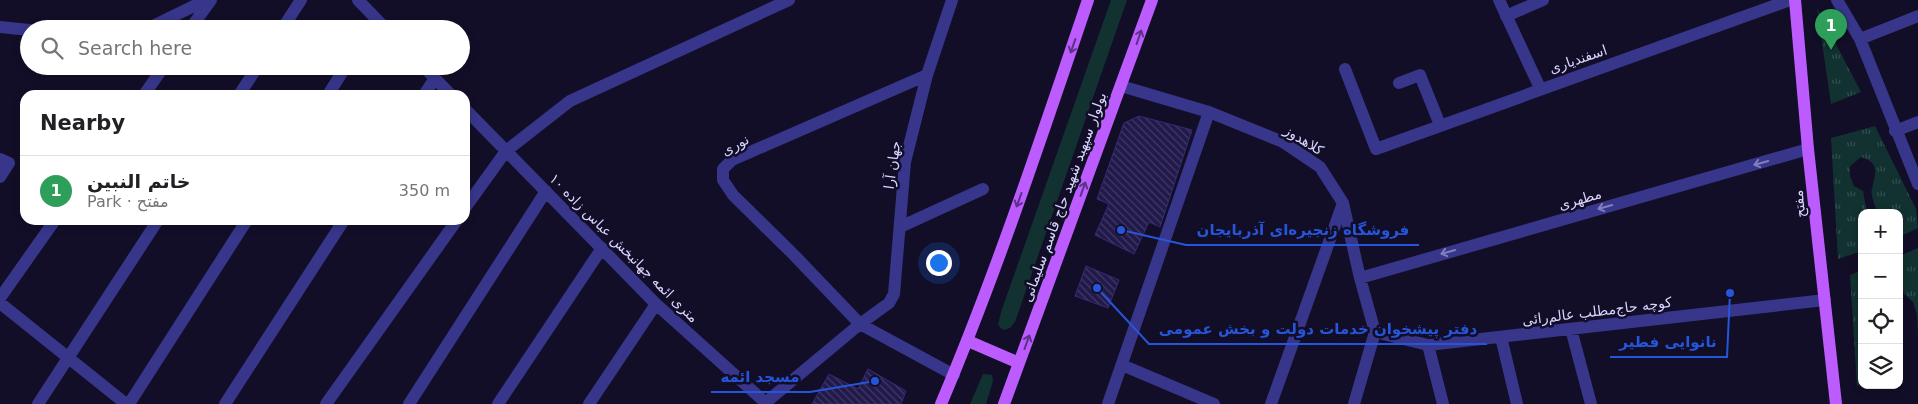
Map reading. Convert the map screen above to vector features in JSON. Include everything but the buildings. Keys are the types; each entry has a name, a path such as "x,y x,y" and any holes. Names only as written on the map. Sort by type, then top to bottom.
{"main road":[{"path":"942,404 968,341 1088,0"},
{"name":"بولوار سپهبد شهید حاج قاسم سلیمانی","path":"1004,404 1152,0"},
{"name":"مفتح","path":"1795,0 1808,149 1836,404"},
{"path":"968,341 1020,363"}],"street":[{"path":"165,20 206,0"},
{"path":"196,20 210,0"},
{"path":"288,20 300,0"},
{"path":"358,0 370,20"},
{"path":"470,201 506,151 570,102 789,0"},
{"name":"جهان آرا","path":"765,404 860,324 889,304 894,294 905,162 927,75 952,0"},
{"path":"1499,0 1540,88"},
{"path":"1506,16 1543,0"},
{"name":"اسفندیاری","path":"1345,69 1376,149 1540,88 1790,0"},
{"path":"1837,0 1860,39 1895,131 1918,184"},
{"path":"1860,39 1918,16"},
{"path":"0,27 20,29"},
{"path":"147,90 158,75"},
{"path":"242,90 252,75"},
{"path":"331,90 340,75"},
{"path":"432,75 446,90"},
{"name":"نوری","path":"927,75 732,160 723,169 722,180 733,195 860,324 954,375"},
{"path":"1399,83 1420,75 1440,125"},
{"path":"427,90 435,78"},
{"name":"کلاهدوز","path":"1122,86 1209,112 1283,142 1320,167 1343,203 1360,278 1375,332"},
{"path":"1108,404 1209,112"},
{"name":"۱۰ متری ائمه جهانبخش عباس زاده","path":"470,114 656,304 765,404"},
{"path":"1895,131 1918,122"},
{"name":"مطهری","path":"1360,278 1808,149"},
{"path":"0,159 9,162 0,177"},
{"path":"900,227 983,189"},
{"path":"409,404 546,192"},
{"path":"1271,404 1343,203"},
{"path":"0,298 51,225"},
{"path":"38,404 155,225"},
{"path":"0,303 68,359 128,404 244,225"},
{"path":"225,404 341,225"},
{"path":"326,404 453,225"},
{"path":"498,404 602,248"},
{"name":"کوچه حاج‌مطلب عالم‌رائی","path":"1375,332 1428,345 1825,300"},
{"path":"589,404 656,304"},
{"path":"1571,329 1591,404"},
{"path":"1354,404 1375,332"},
{"path":"1501,337 1517,404"},
{"path":"1428,345 1443,404"},
{"path":"1122,364 1214,404"},
{"path":"1358,391 1361,404"}],"green space":[{"path":"1111,0 1127,0 1015,322 1010,328 1003,330 998,325 1001,312"},
{"path":"1817,8 1861,92 1831,104"},
{"path":"1875,126 1916,209 1918,228 1903,235 1903,209 1876,209 1872,197 1875,174 1874,166 1872,162 1861,157 1850,166 1850,176 1854,186 1863,191 1866,209 1858,209 1858,252 1838,259 1831,138"},
{"path":"1918,248 1918,334 1917,314 1913,302 1903,291 1903,254"},
{"path":"1858,272 1857,386 1850,275"},
{"path":"983,374 992,375 993,381 986,404 970,404"}],"place":[{"name":"خاتم النبین","path":"1831,50"},
{"name":"فروشگاه زنجیره‌ای آذربایجان","path":"1121,230"},
{"name":"دفتر پیشخوان خدمات دولت و بخش عمومی","path":"1097,288"},
{"name":"نانوایی فطیر","path":"1730,293"},
{"name":"مسجد ائمه","path":"875,381"}]}
